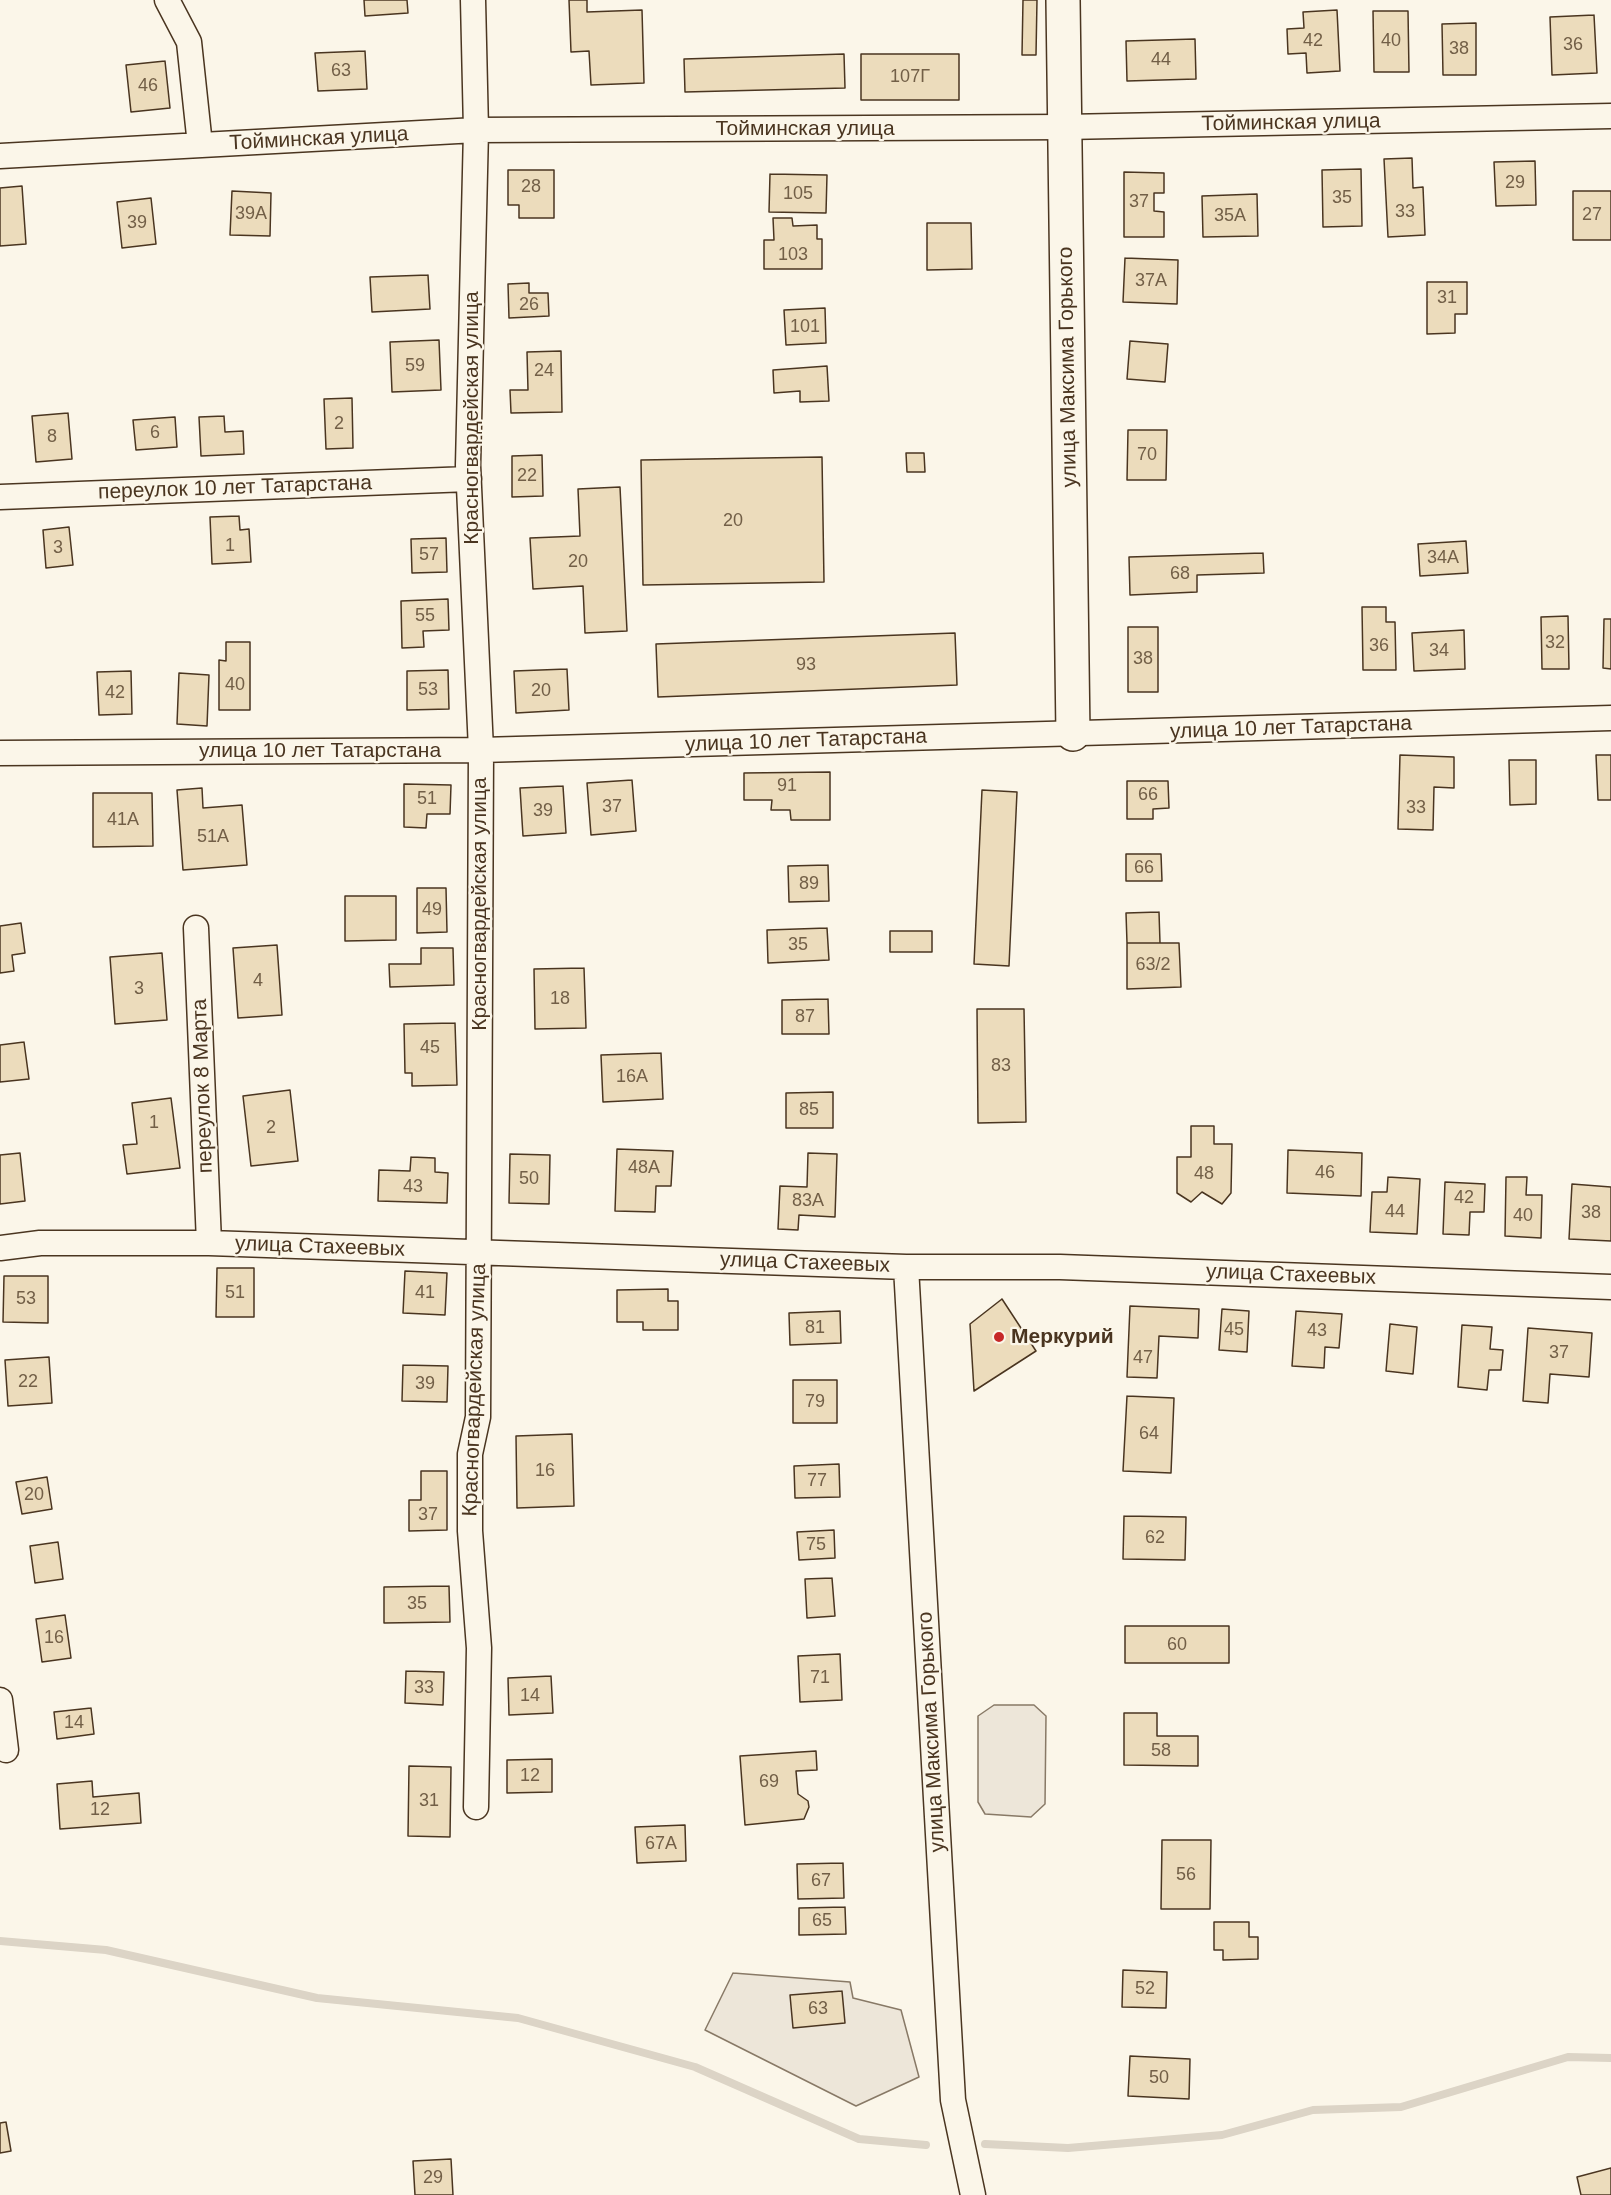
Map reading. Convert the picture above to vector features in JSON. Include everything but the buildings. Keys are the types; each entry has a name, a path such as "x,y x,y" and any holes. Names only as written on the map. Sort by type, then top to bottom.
{"street":[{"path":"167,0 189,42 200,146"},
{"name":"Красногвардейская улица","path":"473,0 476,130 469,479 481,750 478,1417 470,1454 470,1530 479,1647 476,1807"},
{"name":"улица Максима Горького","path":"1063,0 1072,734"},
{"name":"Тойминская улица","path":"0,156 476,130 1065,127 1611,116"},
{"name":"переулок 10 лет Татарстана","path":"0,497 469,479"},
{"name":"улица 10 лет Татарстана","path":"0,753 481,750 1611,718"},
{"name":"переулок 8 Марта","path":"196,928 209,1243"},
{"name":"улица Стахеевых","path":"0,1248 40,1243 209,1243 906,1267 1060,1267 1611,1287"},
{"name":"улица Максима Горького","path":"906,1267 953,2100 973,2195"},
{"path":"0,1700 6,1750"}],"shaded area":[{"path":"994,1705 1034,1705 1046,1716 1045,1804 1031,1817 985,1814 978,1802 978,1716"},
{"path":"733,1973 850,1982 853,1998 901,2010 919,2077 856,2106 705,2030"}],"waterway":[{"path":"0,1941 106,1950 317,1998 518,2018 695,2067 859,2139 926,2145"},
{"path":"985,2144 1068,2148 1222,2135 1313,2110 1401,2107 1568,2057 1611,2058"}],"place":[{"name":"Меркурий","path":"999,1337"}]}
